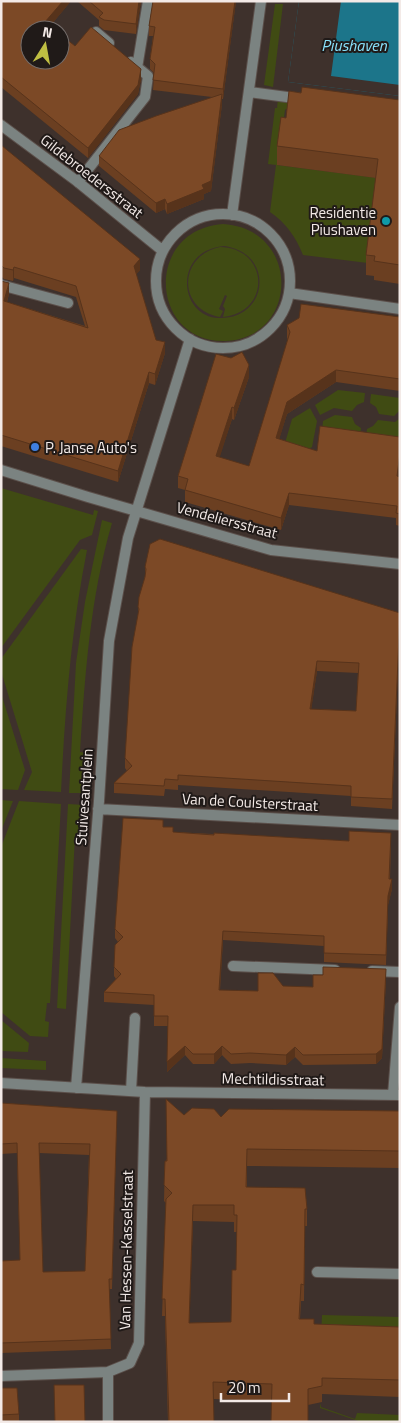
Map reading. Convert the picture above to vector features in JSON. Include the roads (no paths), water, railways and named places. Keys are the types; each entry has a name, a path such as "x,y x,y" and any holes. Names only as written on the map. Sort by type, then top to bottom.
{"street":[{"path":"137,68 148,1"},
{"path":"232,215 261,1"},
{"path":"78,182 145,97 148,76 96,32"},
{"path":"249,92 315,100"},
{"name":"Gildebroedersstraat","path":"1,125 78,182 163,251"},
{"path":"211,215 232,215 249,219 278,242 286,258 290,276 289,293 278,320 265,333 241,346 223,348 205,345 190,339 173,325 162,309 156,290 156,275 163,251 175,235 191,222 211,215"},
{"path":"1,285 68,303"},
{"path":"289,293 400,309"},
{"name":"Stuivesantplein","path":"76,1088 109,641 128,538 190,339"},
{"name":"Vendeliersstraat","path":"1,470 270,550 400,564"},
{"name":"Van de Coulsterstraat","path":"98,809 400,825"},
{"path":"233,966 341,970"},
{"path":"361,971 400,972"},
{"path":"397,1095 400,1007"},
{"path":"130,1091 134,1018"},
{"path":"1,1083 145,1092"},
{"name":"Mechtildisstraat","path":"145,1092 397,1095"},
{"name":"Van Hessen-Kasselstraat","path":"108,1372 130,1363 139,1343 145,1092"},
{"path":"317,1272 400,1274"},
{"path":"1,1376 108,1372 108,1422"}],"water":[{"name":"Piushaven","path":"299,1 400,1 400,96 288,82"}],"place":[{"name":"Residentie Piushaven","path":"386,221"},
{"name":"P. Janse Auto's","path":"35,447"}]}
